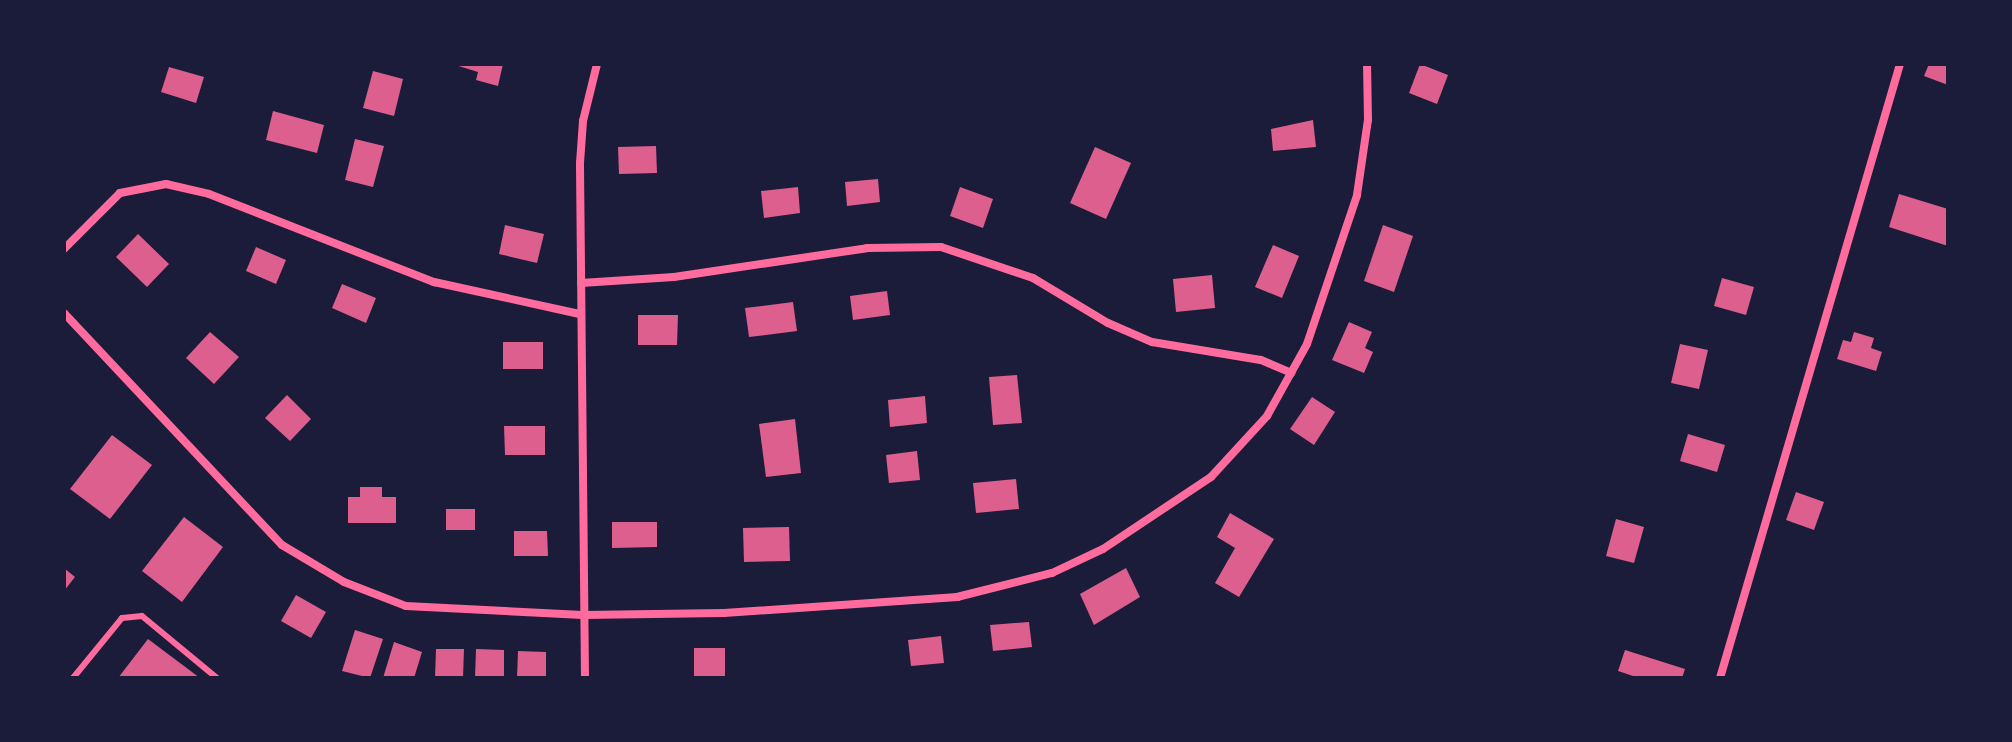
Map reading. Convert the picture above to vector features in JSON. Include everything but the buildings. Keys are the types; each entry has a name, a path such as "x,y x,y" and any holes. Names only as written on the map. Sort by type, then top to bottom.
{"street":[{"path":"585,678 580,314 583,121 597,64"},
{"path":"64,313 229,494 306,563 406,606 583,615 917,603 1052,573 1103,549 1211,477 1267,416 1291,373 1320,309 1357,195 1368,120 1367,64"},
{"path":"1720,678 1900,64"},
{"path":"64,249 120,193 166,184 209,194 434,282 580,314"},
{"path":"581,283 674,277 867,248 941,247 1033,278 1108,323 1152,342 1261,360 1291,373"}],"lane":[{"path":"73,678 122,618 142,616 217,678"}]}
